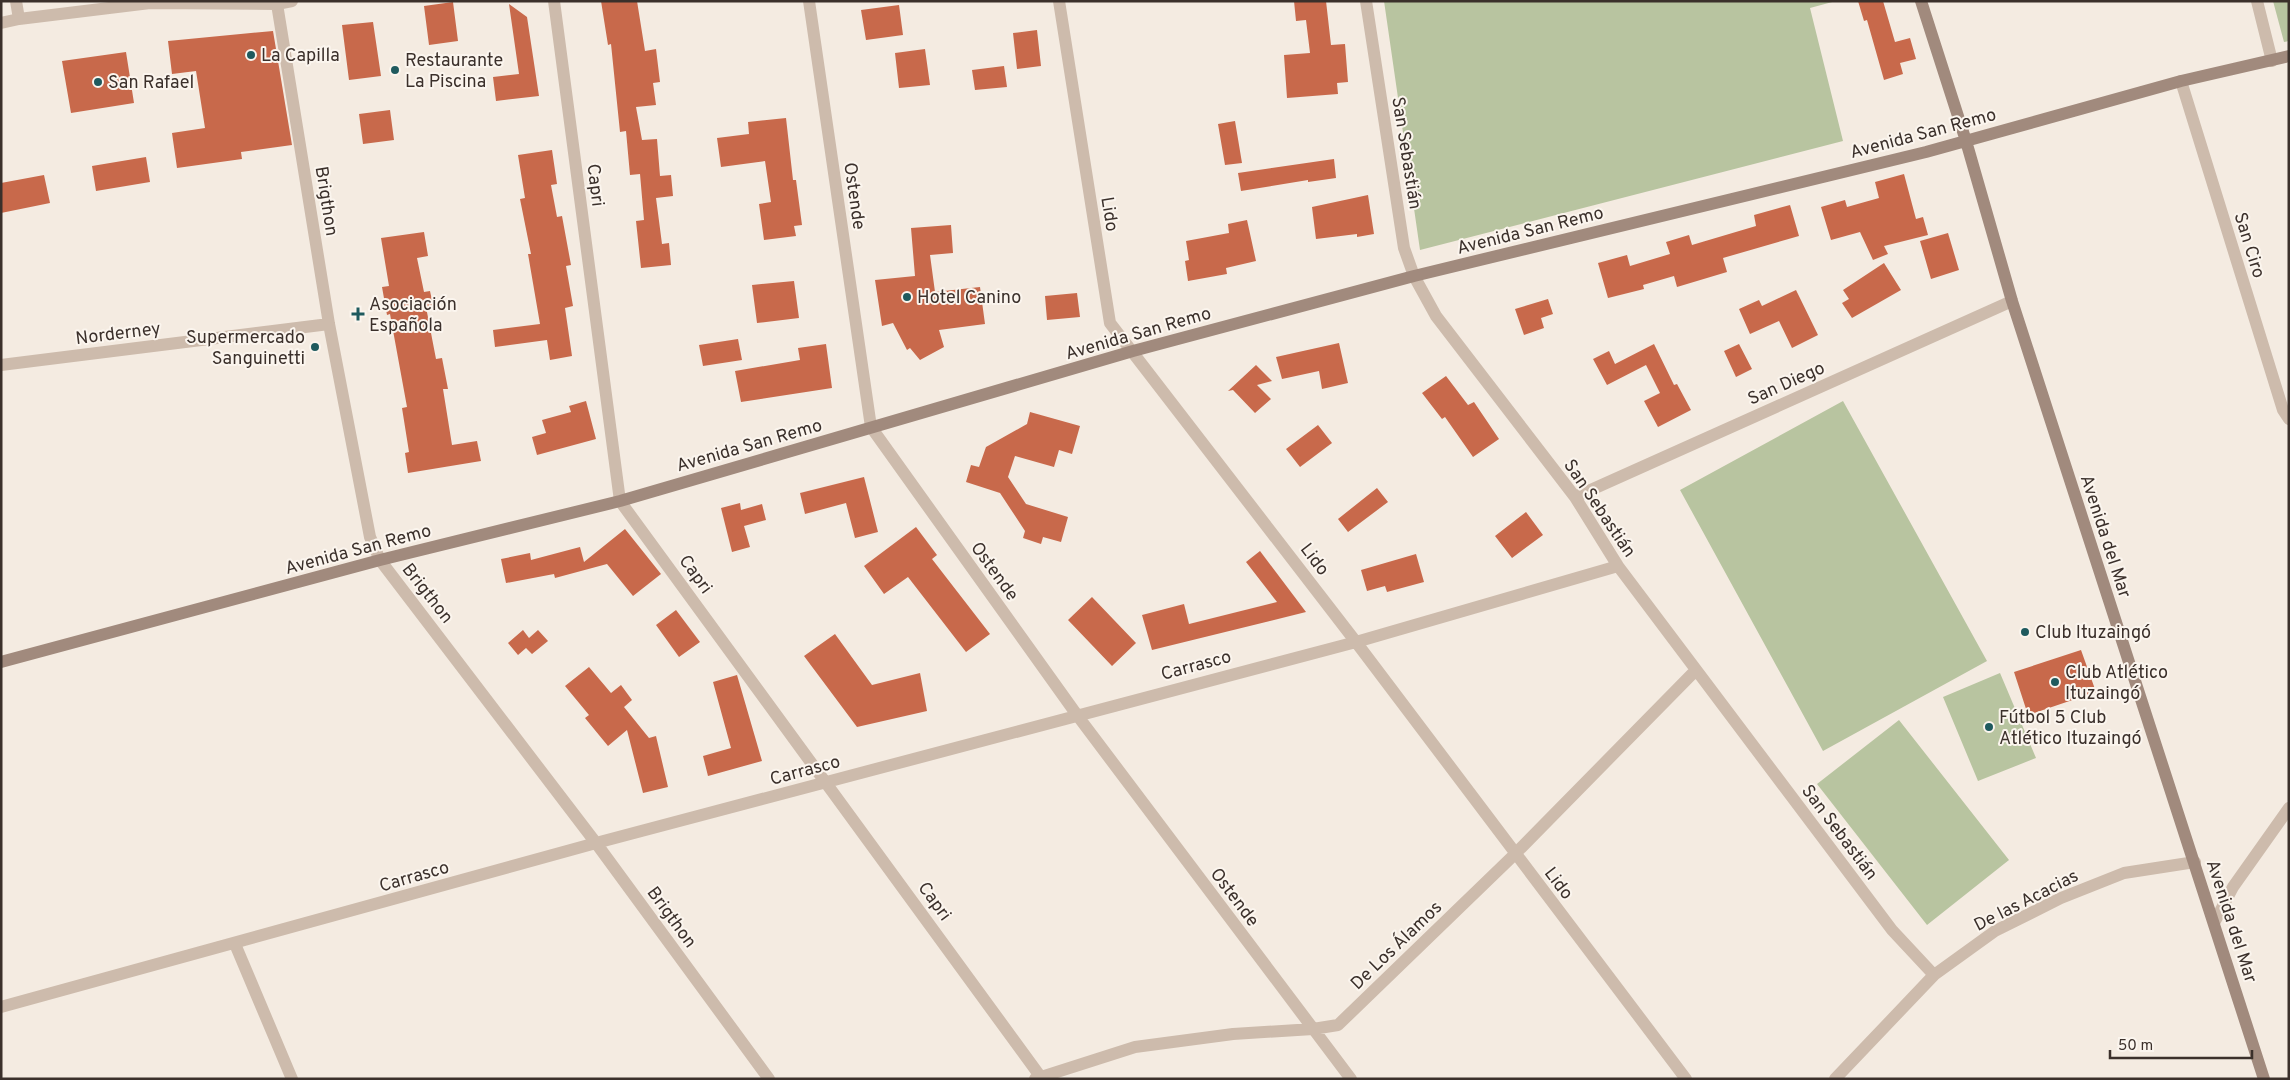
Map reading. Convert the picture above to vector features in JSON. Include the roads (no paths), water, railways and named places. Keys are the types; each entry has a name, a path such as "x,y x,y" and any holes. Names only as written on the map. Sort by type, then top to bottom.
{"street":[{"path":"16,1 18,19"},
{"path":"1,23 18,19 150,2 277,4 292,1"},
{"name":"Capri","path":"554,1 620,501 827,783 1037,1077"},
{"name":"Ostende","path":"809,1 871,428 1076,715 1350,1079"},
{"name":"Lido","path":"1059,1 1110,323 1356,642 1686,1079"},
{"name":"San Sebastián","path":"1366,1 1404,248 1414,276 1436,316 1575,498 1618,566 1892,930 1934,975"},
{"name":"Avenida del Mar","path":"1921,1 1966,141 2012,301 2264,1079"},
{"path":"2257,1 2272,60"},
{"name":"Brigthon","path":"277,4 329,324 370,537 380,560 596,843 769,1079"},
{"name":"Avenida San Remo","path":"1,662 380,560 620,501 1133,351 1414,276 1926,152 2180,80 2289,56"},
{"name":"San Ciro","path":"2180,80 2272,373 2289,419"},
{"name":"San Diego","path":"1575,498 2012,301"},
{"name":"Norderney","path":"1,365 329,324"},
{"name":"Carrasco","path":"1,1008 596,843 1356,642 1618,566"},
{"name":"De Los Álamos","path":"1037,1077 1135,1047 1233,1034 1313,1029 1338,1024 1515,854 1696,670"},
{"path":"2214,923 2233,887 2289,808"},
{"name":"De las Acacias","path":"1835,1079 1934,975 1995,931 2061,898 2124,873 2195,862"},
{"path":"235,944 292,1079"}],"place":[{"name":"La Capilla","path":"251,55"},
{"name":"Restaurante La Piscina","path":"395,70"},
{"name":"San Rafael","path":"98,82"},
{"name":"Hotel Canino","path":"907,297"},
{"name":"Asociación Española","path":"358,314"},
{"name":"Supermercado Sanguinetti","path":"315,347"},
{"name":"Club Ituzaingó","path":"2025,632"},
{"name":"Club Atlético Ituzaingó","path":"2055,682"},
{"name":"Fútbol 5 Club Atlético Ituzaingó","path":"1989,727"}]}
